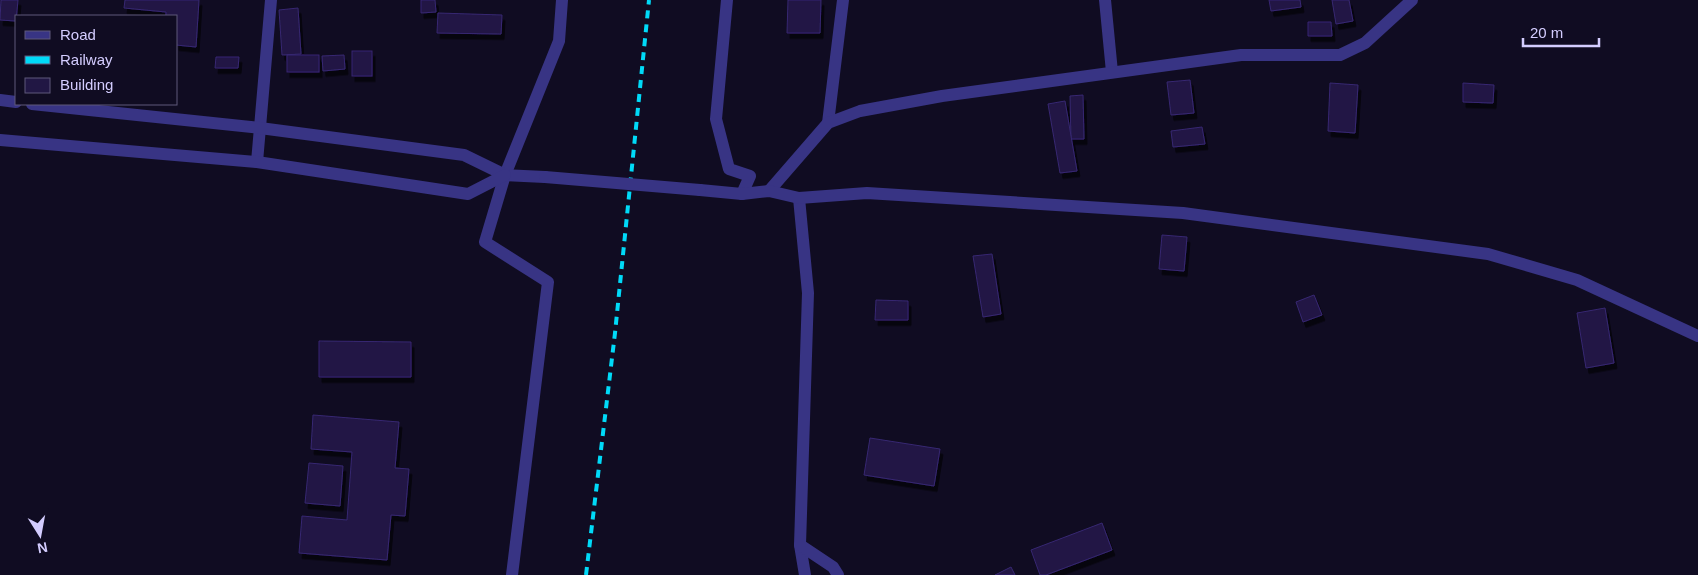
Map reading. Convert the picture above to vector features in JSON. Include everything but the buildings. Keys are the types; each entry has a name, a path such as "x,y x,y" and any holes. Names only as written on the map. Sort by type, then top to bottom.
{"street":[{"path":"257,162 270,0"},
{"path":"512,575 548,282 485,242 504,175 560,41 562,0"},
{"path":"727,0 716,119 729,169 750,176 742,194"},
{"path":"828,123 843,0"},
{"path":"1105,0 1112,72"},
{"path":"769,191 828,123 860,111 942,96 1241,55 1340,55 1365,43 1412,0"},
{"path":"0,100 15,102"},
{"path":"42,105 260,128 464,155 504,175 742,194 769,191 799,198 867,193 1183,213 1488,254 1577,280 1698,336"},
{"path":"0,140 257,162 468,194 504,175"},
{"path":"799,198 808,293 800,545 805,575"},
{"path":"800,545 833,567 838,575"}],"railway":[{"path":"586,575 615,333 649,0"}]}
